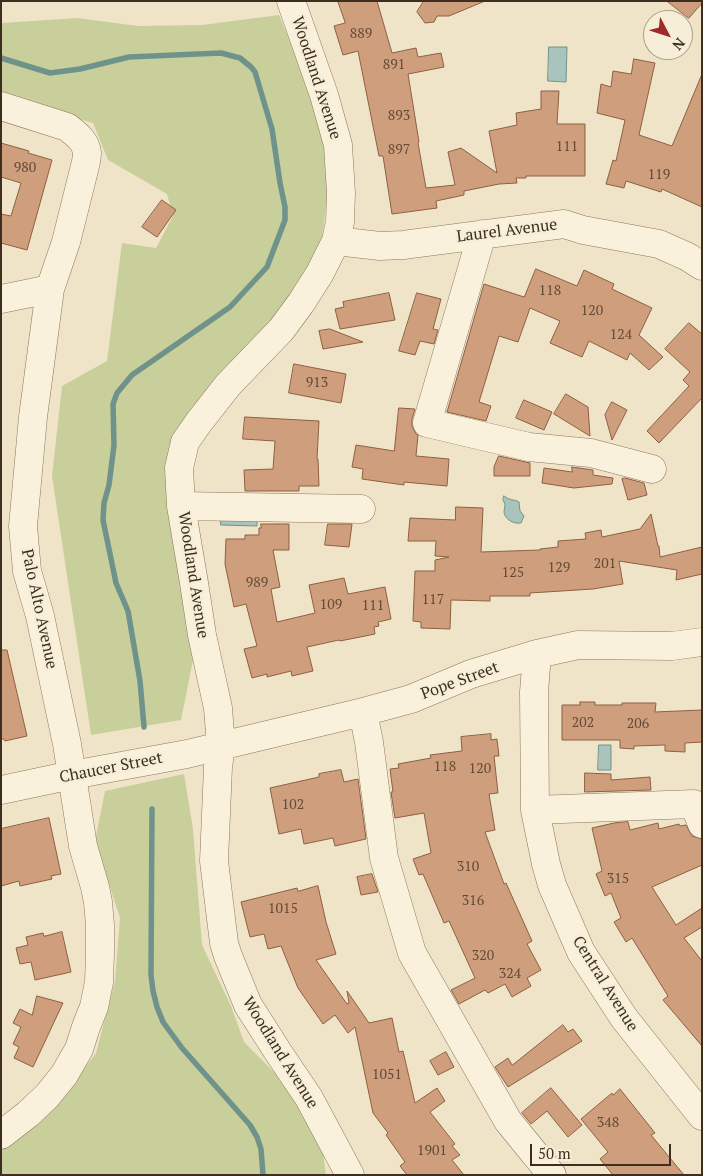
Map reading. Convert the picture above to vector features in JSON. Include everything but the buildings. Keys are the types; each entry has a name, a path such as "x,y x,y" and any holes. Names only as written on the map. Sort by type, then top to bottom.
{"street":[{"name":"Woodland Avenue","path":"291,1 324,95 338,145 341,193 340,222 336,241 320,273 281,330 228,385 185,442 179,468 181,506 202,635 218,708 221,746 218,767 214,861 224,943 248,1005 309,1098 350,1175"},
{"name":"Palo Alto Avenue","path":"1,106 67,127 83,142 87,153 66,242 50,289 33,417 23,526 27,571 40,616 67,744 83,846 95,888 100,924 98,982 94,1007 79,1049 64,1074 47,1096 1,1135"},
{"name":"Laurel Avenue","path":"336,241 380,246 403,245 564,224 583,230 659,244 688,257 702,266"},
{"path":"482,234 428,423 530,447 591,453 652,469"},
{"path":"1,299 50,289"},
{"path":"181,506 361,509"},
{"name":"Pope Street","path":"221,746 406,701 471,674 537,654 578,645 672,646 702,642"},
{"name":"Central Avenue","path":"537,654 534,692 535,810 552,885 581,952 624,1018 702,1116"},
{"path":"363,712 369,742 384,858 412,953 508,1121 552,1175"},
{"name":"Chaucer Street","path":"1,790 221,746"},
{"path":"535,810 694,804 702,824"}],"green space":[{"path":"279,15 315,100 331,170 322,237 289,304 209,387 172,441 195,650 181,720 91,735 52,476 62,386 107,361 122,243 156,248 173,216 167,194 108,160 93,123 1,96 1,23 77,18 138,26 202,25"},
{"path":"184,774 193,829 202,945 231,1006 244,1042 293,1091 320,1130 326,1175 1,1175 1,1148 22,1137 66,1092 96,1053 115,981 120,918 95,841 105,791"}],"water":[{"path":"549,47 567,47 566,82 548,81"},
{"path":"504,496 519,502 520,511 524,516 521,523 513,522 506,517 504,512"},
{"path":"221,517 257,518 257,526 221,525"},
{"path":"599,745 611,745 611,770 598,770"}],"waterway":[{"path":"1,58 50,73 80,69 129,57 221,53 240,58 255,72 272,129 285,207 285,220 267,267 230,307 132,375 117,393 113,404 114,445 103,520 116,583 128,611 140,681 144,727"},
{"path":"152,809 151,975 157,1007 163,1022 182,1048 250,1125 261,1149 263,1175"}]}
